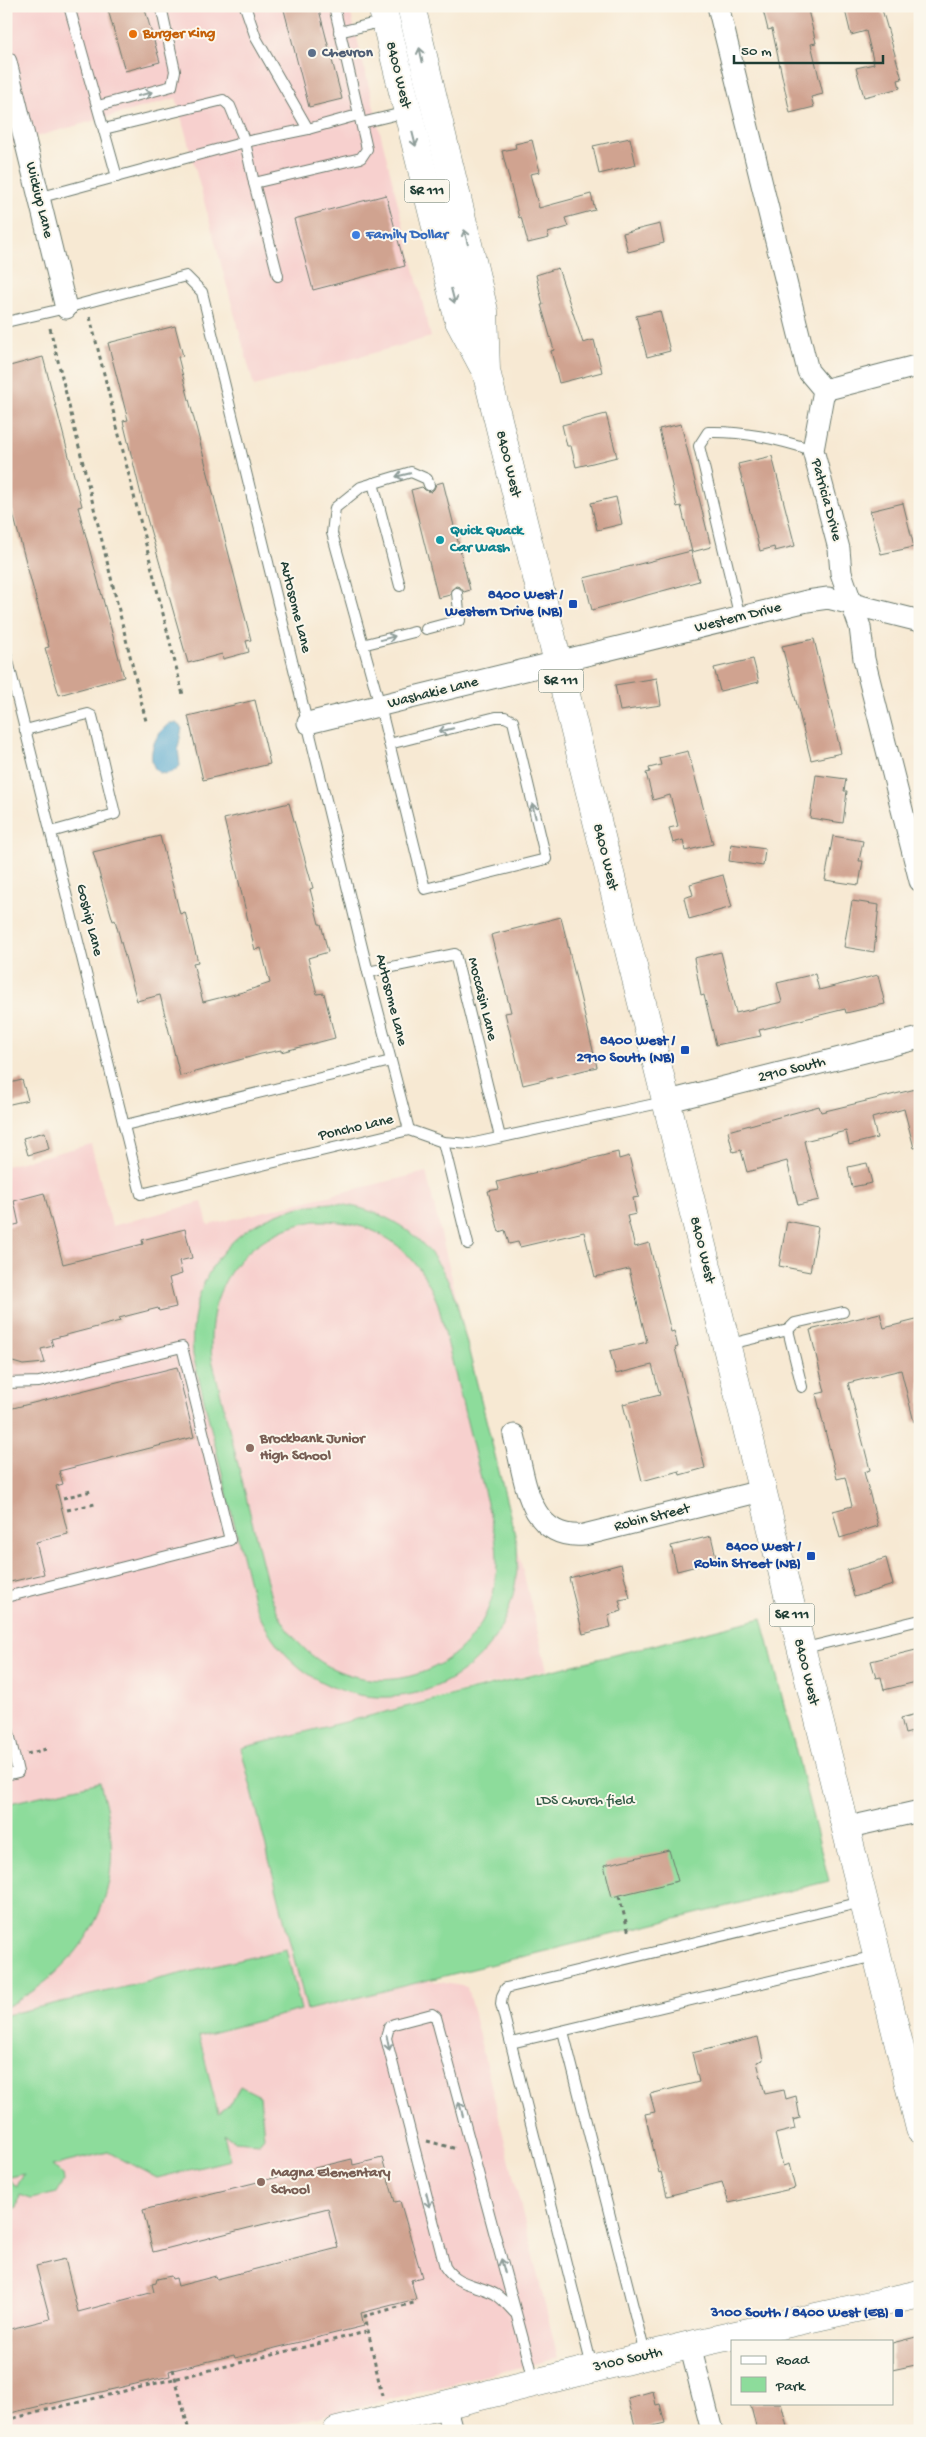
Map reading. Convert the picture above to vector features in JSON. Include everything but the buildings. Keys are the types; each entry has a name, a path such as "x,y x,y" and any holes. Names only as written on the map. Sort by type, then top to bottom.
{"main road":[{"name":"8400 West","path":"411,6 484,311 486,371 920,2129"},
{"name":"8400 West","path":"383,14 459,322 486,371"},
{"name":"3100 South","path":"337,2431 592,2368 920,2294"}],"street":[{"path":"718,6 808,371 824,390 920,365"},
{"name":"Wickiup Lane","path":"6,62 66,308"},
{"name":"Patricia Drive","path":"824,390 813,450 839,549 842,573 860,627 864,659 920,881"},
{"name":"Western Drive","path":"557,663 807,601 828,598 920,621"},
{"name":"Washakie Lane","path":"308,723 557,663"},
{"name":"2910 South","path":"665,1102 920,1038"},
{"name":"Robin Street","path":"514,1435 534,1510 545,1525 563,1534 584,1534 761,1491"},
{"path":"845,1828 920,1811"},
{"path":"690,2345 712,2431"},
{"path":"445,2404 452,2431"}],"lane":[{"path":"69,6 117,177"},
{"path":"98,106 172,86 175,71 161,6"},
{"path":"245,6 256,38 308,129"},
{"path":"254,183 360,158 367,149 334,6"},
{"path":"339,32 383,14"},
{"path":"104,129 223,100 230,106 245,142 278,276"},
{"path":"38,198 245,142 360,119 408,112"},
{"name":"Autosome Lane","path":"6,322 186,276 202,292 368,972 410,1130"},
{"path":"740,618 699,446 708,432 727,431 757,434 813,450"},
{"path":"389,744 496,717 505,717 513,721 546,859 425,888 389,744 380,706 332,533 335,508 361,487 411,472 427,479 429,486"},
{"path":"373,483 400,586"},
{"path":"426,629 460,620 457,593"},
{"path":"362,645 414,632"},
{"name":"Goship Lane","path":"6,653 141,1194"},
{"path":"25,730 88,714 92,716 115,814 51,832"},
{"name":"Moccasin Lane","path":"368,972 455,954 500,1138"},
{"path":"125,1125 391,1061"},
{"name":"Poncho Lane","path":"141,1194 410,1130 443,1142 470,1144 665,1102"},
{"path":"443,1142 468,1244"},
{"path":"725,1345 788,1330 795,1323 843,1312"},
{"path":"788,1330 802,1386"},
{"path":"6,1383 39,1382 182,1347 230,1540 6,1597"},
{"path":"800,1649 920,1620"},
{"path":"6,1720 18,1772 6,1775"},
{"path":"592,2368 501,2004 506,1988 863,1902"},
{"path":"511,2043 876,1956"},
{"path":"515,2313 497,2296 482,2287 458,2281 451,2276 445,2267 386,2033 389,2027 394,2024 434,2014 534,2382"},
{"path":"563,2031 645,2356"}],"path":[{"path":"90,317 183,695"},
{"path":"50,328 146,721"},
{"path":"63,1498 91,1491"},
{"path":"67,1510 95,1504"},
{"path":"619,1896 629,1933"},
{"path":"412,2137 472,2153"},
{"path":"383,2397 366,2332 364,2316 417,2302"},
{"path":"6,2420 366,2332"},
{"path":"173,2370 189,2431"}],"shaded area":[{"path":"6,6 349,6 431,337 254,386 176,98 6,145"},
{"path":"91,1144 112,1226 202,1202 208,1225 426,1172 547,1670 241,1748 307,2010 428,1980 467,1987 558,2358 260,2431 6,2431 6,1166"}],"green space":[{"path":"332,1203 375,1213 393,1221 409,1232 424,1245 436,1261 447,1279 456,1300 517,1543 512,1600 489,1645 454,1677 412,1694 366,1696 321,1682 282,1650 253,1600 193,1355 194,1323 200,1294 211,1269 227,1247 248,1229 272,1216 301,1207","holes":["315,1221 357,1225 391,1241 418,1267 429,1284 438,1304 495,1536 494,1588 477,1629 448,1659 411,1676 370,1679 330,1667 295,1639 270,1594 212,1359 211,1333 215,1309 222,1287 234,1268 249,1251 267,1238 290,1228"]},
{"name":"LDS Church field","path":"762,1618 829,1881 307,2010 241,1748"},
{"path":"100,1782 108,1818 112,1853 109,1881 101,1908 89,1932 73,1955 54,1975 6,2007 6,1804"},
{"path":"286,1949 301,2010 199,2036 218,2113 232,2102 240,2086 260,2096 264,2137 259,2143 234,2141 224,2134 230,2160 157,2178 108,2152 52,2166 63,2174 64,2181 57,2193 31,2199 20,2195 17,2208 6,2208 6,2181 10,2181 17,2186 24,2174 6,2178 6,2015"}],"water":[{"path":"170,723 176,723 182,728 178,748 180,766 170,773 162,773 156,770 152,763 152,754 154,743 160,733"}],"place":[{"name":"Burger King","path":"133,34"},
{"name":"Chevron","path":"312,53"},
{"name":"Family Dollar","path":"356,235"},
{"name":"Quick Quack Car Wash","path":"440,540"},
{"name":"8400 West / Western Drive (NB)","path":"573,604"},
{"name":"8400 West / 2910 South (NB)","path":"685,1050"},
{"name":"Brockbank Junior High School","path":"250,1448"},
{"name":"8400 West / Robin Street (NB)","path":"811,1556"},
{"name":"Magna Elementary School","path":"261,2182"},
{"name":"3100 South / 8400 West (EB)","path":"899,2313"}]}
